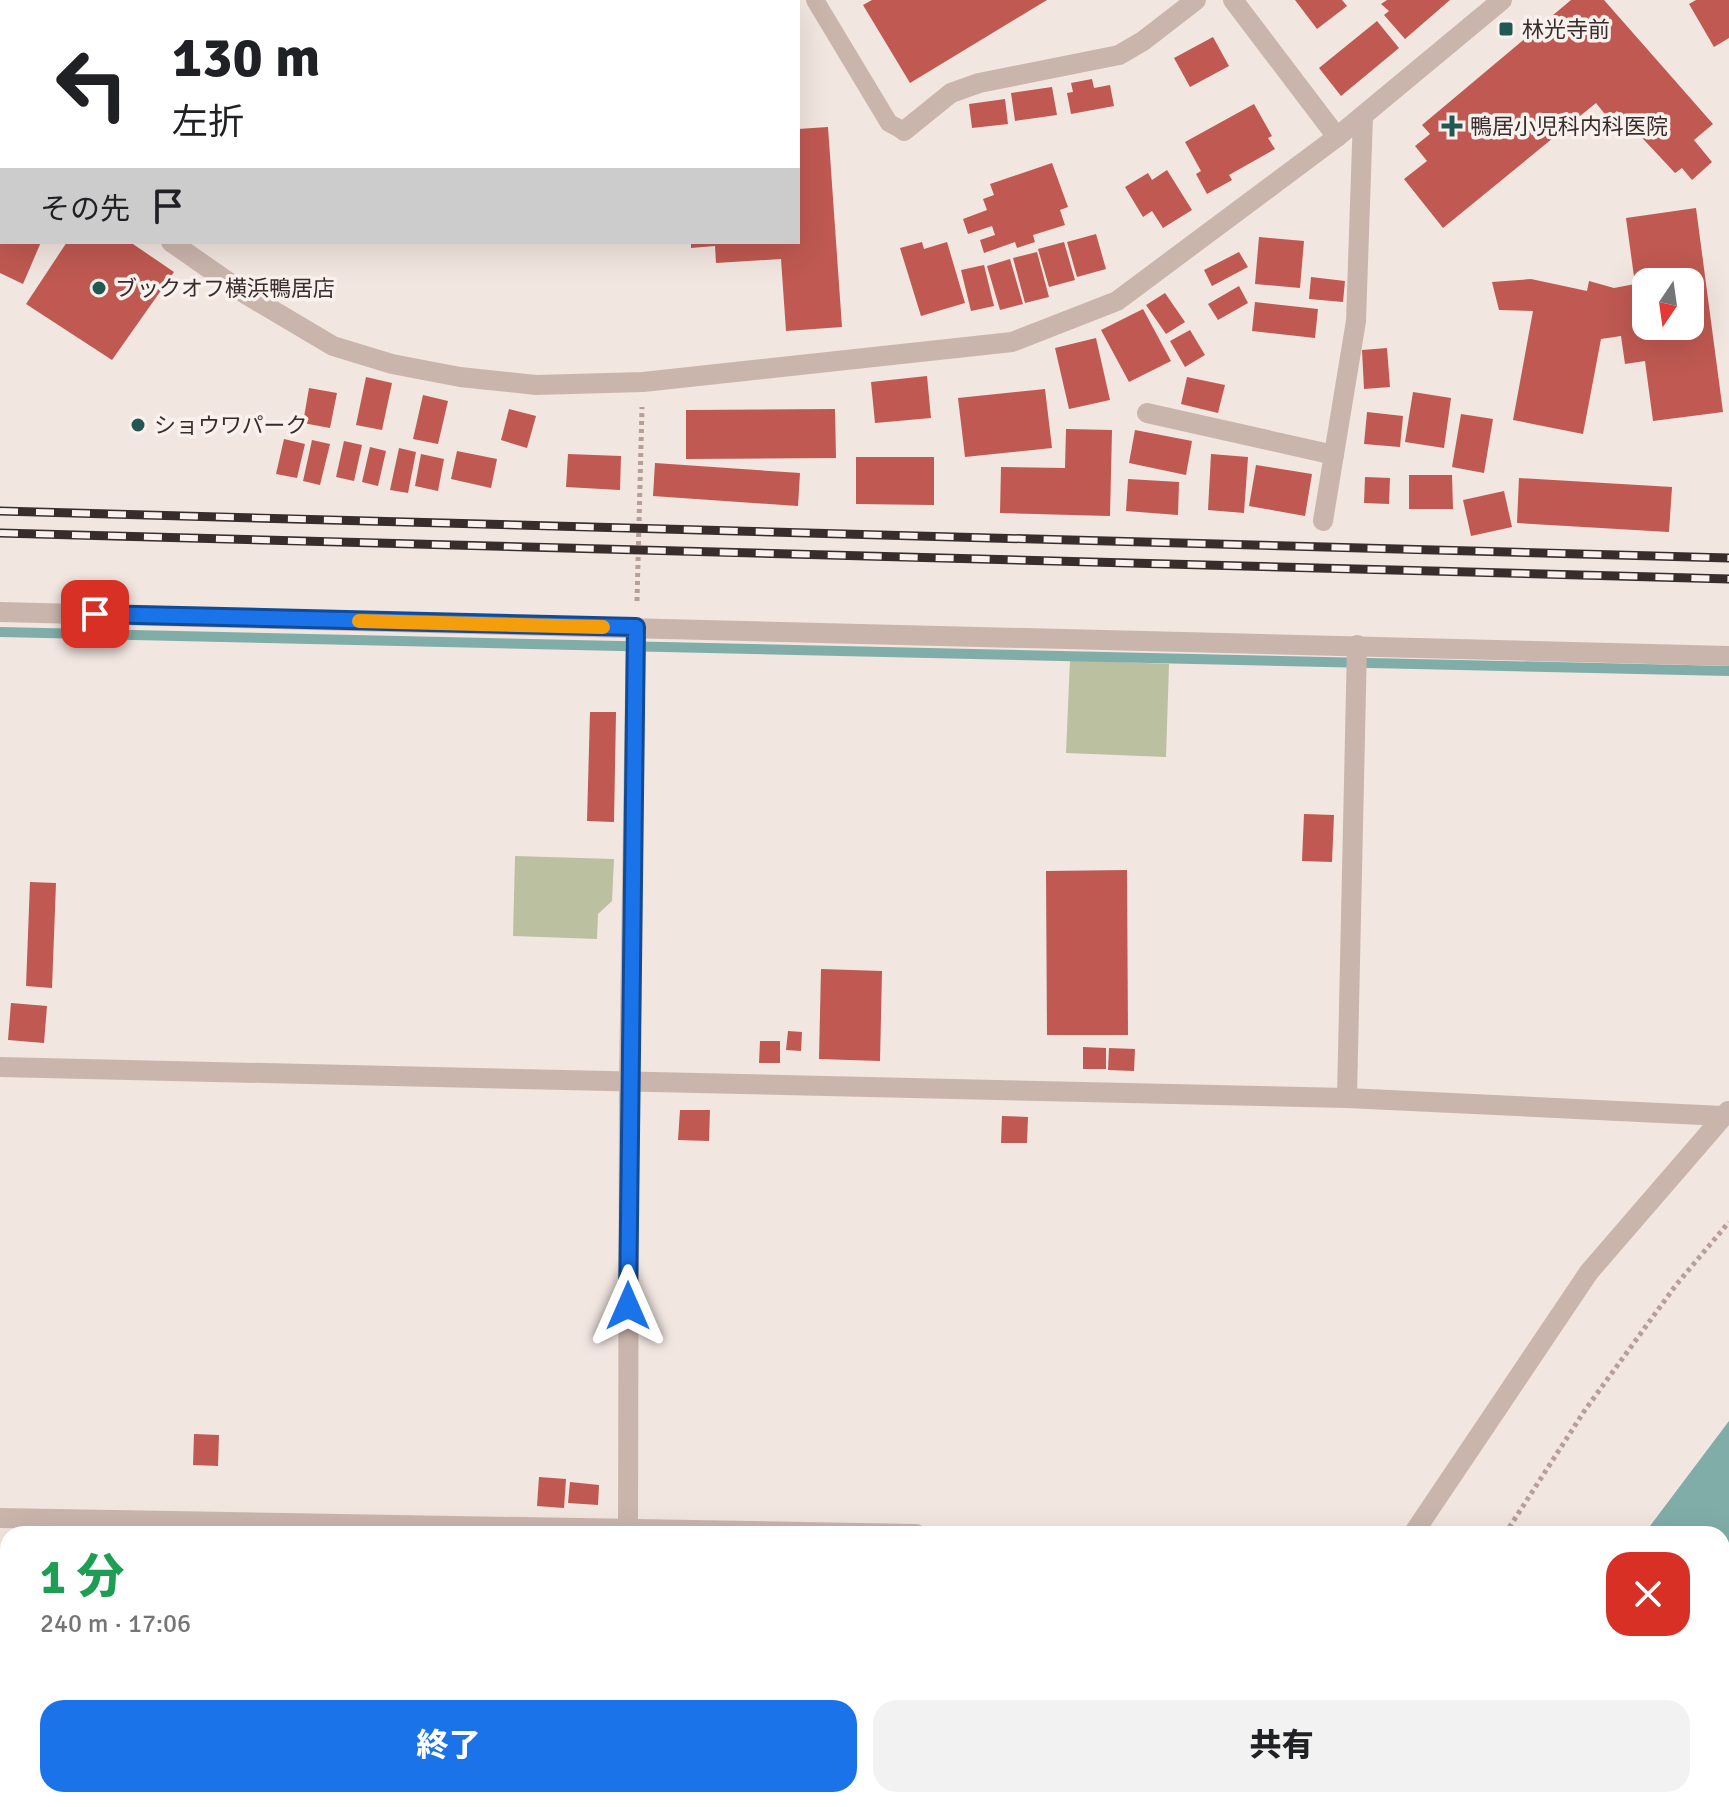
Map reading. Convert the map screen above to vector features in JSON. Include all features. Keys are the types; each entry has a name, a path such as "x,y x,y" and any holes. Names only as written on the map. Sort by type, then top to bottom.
{"street":[{"path":"904,131 951,93 979,83 1119,55 1143,41 1196,0"},
{"path":"1233,0 1337,137"},
{"path":"174,244 333,346 460,377 521,384 643,382 1012,342 1117,301 1337,137 1502,0"},
{"path":"1323,521 1356,321 1363,116"},
{"path":"1147,413 1334,455"},
{"path":"0,612 1729,656"},
{"path":"628,1526 629,1084 636,630"},
{"path":"1347,1098 1356,647"},
{"path":"0,1067 629,1084 1347,1098 1726,1113"},
{"path":"1418,1526 1589,1272 1726,1113"},
{"path":"0,1518 386,1526"}],"lane":[{"path":"815,0 889,123 904,131"}],"path":[{"path":"636,630 643,382"},
{"path":"1510,1526 1594,1397 1676,1285 1729,1222"}],"green space":[{"path":"1070,660 1169,664 1166,757 1066,753"},
{"path":"515,856 614,859 612,901 598,914 597,939 513,936"}],"water":[{"path":"1729,1421 1729,1526 1650,1526"}],"building":[{"path":"872,0 1047,0 910,83 863,5"},
{"path":"1295,0 1342,0 1347,6 1317,29"},
{"path":"1387,0 1450,0 1405,39 1384,15 1389,11 1381,4"},
{"path":"1571,0 1604,0 1713,124 1694,140 1712,162 1692,180 1682,168 1675,173 1617,111 1608,118 1596,103 1443,228 1404,179 1427,161 1415,146 1430,134 1422,125"},
{"path":"1696,0 1729,0 1729,38 1714,47 1689,4"},
{"path":"1377,21 1399,48 1341,96 1319,68"},
{"path":"1213,37 1229,66 1190,87 1174,58"},
{"path":"1092,79 1094,88 1110,85 1114,106 1071,114 1067,93 1073,92 1071,83"},
{"path":"1052,87 1057,115 1015,121 1011,93"},
{"path":"1005,99 1008,124 972,128 969,104"},
{"path":"1254,104 1272,136 1268,138 1275,149 1229,175 1232,180 1207,194 1196,174 1201,171 1185,142"},
{"path":"828,127 842,327 786,331 781,259 716,263 715,246 691,248 691,244 800,244 800,129"},
{"path":"1052,163 1068,207 1060,210 1065,225 1033,235 1035,242 1017,248 1015,242 984,253 980,240 995,235 992,226 968,234 963,219 987,210 983,199 994,195 990,184"},
{"path":"1167,170 1192,210 1163,228 1152,211 1143,217 1125,187 1148,173 1152,180"},
{"path":"1696,208 1704,268 1633,268 1626,218"},
{"path":"1096,234 1106,269 1077,277 1067,242"},
{"path":"1259,237 1304,241 1300,288 1255,284"},
{"path":"922,242 924,249 947,242 965,303 921,316 900,248"},
{"path":"1064,242 1075,280 1049,287 1038,249"},
{"path":"0,244 40,244 23,284 0,273"},
{"name":"ブックオフ横浜鴨居店","path":"66,244 133,244 174,272 112,360 26,304"},
{"path":"1037,252 1049,297 1025,303 1013,258"},
{"path":"1239,252 1248,267 1212,286 1204,270"},
{"path":"1010,259 1023,304 1000,310 987,266"},
{"path":"984,265 994,306 971,311 961,270"},
{"path":"1704,268 1723,412 1653,421 1645,361 1625,364 1621,336 1601,339 1583,434 1513,420 1533,311 1499,310 1492,282 1531,279 1587,291 1589,281 1614,288 1632,285 1632,340 1704,340"},
{"path":"1311,277 1345,281 1343,302 1309,299"},
{"path":"1239,286 1248,303 1218,320 1208,304"},
{"path":"1165,293 1185,322 1166,334 1146,305"},
{"path":"1255,302 1318,309 1315,338 1252,331"},
{"path":"1143,309 1171,361 1129,382 1101,330"},
{"path":"1190,330 1205,355 1185,367 1170,341"},
{"path":"1096,338 1110,400 1069,409 1055,348"},
{"path":"1387,348 1390,387 1364,389 1362,350"},
{"path":"927,376 931,418 875,423 871,382"},
{"path":"366,377 392,383 382,430 356,425"},
{"path":"1187,377 1225,385 1218,413 1181,404"},
{"path":"309,388 337,393 330,428 303,423"},
{"path":"1045,389 1052,448 965,457 958,398"},
{"path":"1413,392 1451,398 1444,448 1405,442"},
{"path":"423,395 448,401 438,444 413,439"},
{"path":"509,409 536,416 527,448 501,440"},
{"path":"835,409 836,458 686,459 686,410"},
{"path":"1367,412 1403,416 1400,447 1364,444"},
{"path":"1461,414 1493,419 1484,473 1452,467"},
{"path":"1066,429 1112,430 1110,516 1000,513 1001,467 1065,468"},
{"path":"1135,430 1192,441 1186,475 1129,463"},
{"path":"284,439 305,444 297,478 276,474"},
{"path":"312,440 330,444 320,485 303,481"},
{"path":"344,441 362,445 354,481 336,477"},
{"path":"370,447 386,451 378,486 362,482"},
{"path":"399,448 416,452 408,493 390,490"},
{"path":"457,451 497,459 491,488 451,479"},
{"path":"421,454 444,459 438,491 415,486"},
{"path":"568,454 621,456 620,490 566,487"},
{"path":"1211,454 1248,457 1244,513 1208,510"},
{"path":"856,457 934,457 934,505 856,504"},
{"path":"655,463 800,473 798,506 653,496"},
{"path":"1256,465 1312,474 1305,516 1249,506"},
{"path":"1409,475 1452,475 1453,509 1409,509"},
{"path":"1365,477 1390,478 1389,504 1364,503"},
{"path":"1519,478 1672,487 1669,532 1517,523"},
{"path":"1128,479 1179,482 1178,515 1126,511"},
{"path":"1504,491 1512,527 1471,536 1463,500"},
{"path":"590,712 616,712 614,822 587,821"},
{"path":"1304,814 1334,815 1332,862 1302,861"},
{"path":"1127,870 1128,1035 1047,1035 1046,871"},
{"path":"30,882 56,883 52,988 26,986"},
{"path":"821,969 882,971 880,1061 819,1059"},
{"path":"11,1003 47,1006 44,1043 8,1040"},
{"path":"788,1031 802,1032 801,1051 786,1050"},
{"path":"760,1041 780,1041 780,1063 759,1063"},
{"path":"1083,1047 1106,1048 1106,1069 1083,1069"},
{"path":"1109,1048 1135,1049 1134,1071 1108,1070"},
{"path":"680,1110 710,1110 709,1141 678,1140"},
{"path":"1002,1116 1028,1117 1027,1143 1001,1143"},
{"path":"194,1434 219,1435 218,1466 193,1465"},
{"path":"539,1477 566,1479 564,1508 537,1506"},
{"path":"570,1482 599,1485 598,1505 568,1503"}],"waterway":[{"path":"0,632 1729,671"}],"railway":[{"path":"0,511 1729,558"},
{"path":"0,533 1729,579"}],"slow traffic":[{"path":"359,621 603,627"}],"place":[{"name":"林光寺前","path":"1506,29"},
{"name":"鴨居小児科内科医院","path":"1452,126"},
{"name":"ブックオフ横浜鴨居店","path":"99,288"},
{"name":"ショウワパーク","path":"138,425"}],"route":[{"path":"95,614 636,627 628,1306"}]}
